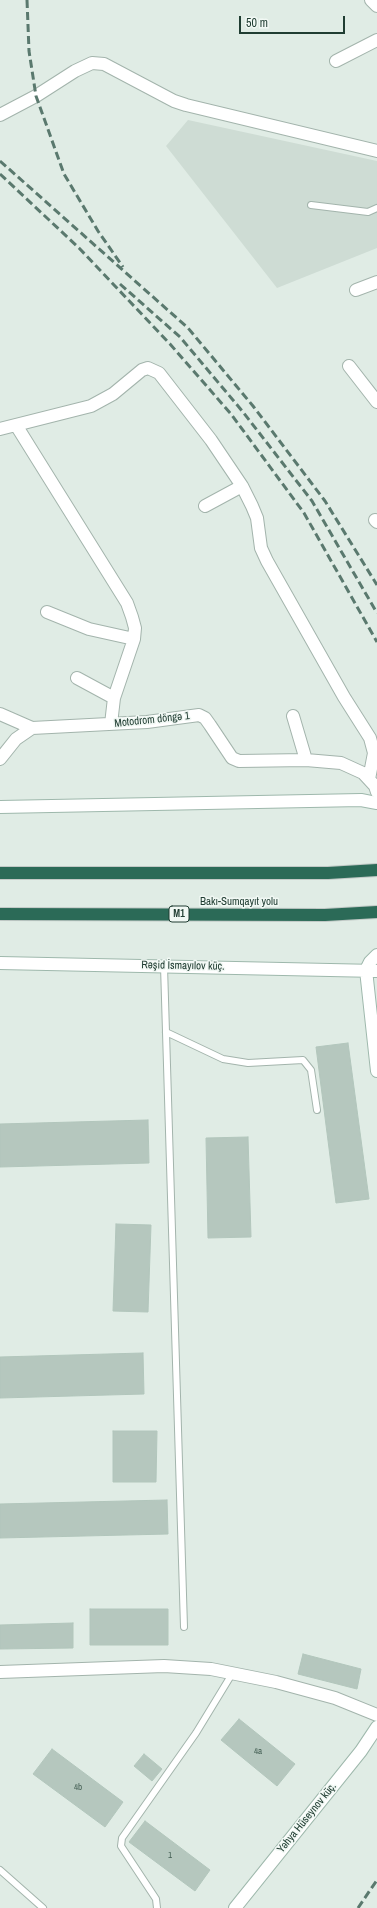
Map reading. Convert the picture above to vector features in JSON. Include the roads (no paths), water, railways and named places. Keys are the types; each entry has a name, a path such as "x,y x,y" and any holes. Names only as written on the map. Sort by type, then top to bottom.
{"highway":[{"path":"0,873 328,874 377,870"},
{"name":"Bakı-Sumqayıt yolu","path":"0,914 359,914 377,912"}],"street":[{"path":"371,0 377,6"},
{"path":"336,61 377,40"},
{"path":"0,115 42,92 75,71 92,63 104,64 174,101 186,105 377,151"},
{"path":"356,290 377,282"},
{"path":"349,366 377,402"},
{"path":"0,429 91,406 114,394 142,370 148,368 159,373 184,404 242,486 257,518 261,548 267,561 344,697 370,738 374,753 369,779"},
{"path":"16,425 127,603 135,628 134,638 114,698 111,724"},
{"path":"205,506 242,486"},
{"path":"48,612 89,629 134,638"},
{"path":"77,678 114,698"},
{"path":"0,714 32,728"},
{"name":"Motodrom döngə 1","path":"32,728 163,720 199,715 205,718 232,758 239,761 306,760 341,763 363,773 375,786 377,792"},
{"path":"293,716 306,760"},
{"path":"0,759 16,738 32,728"},
{"path":"0,807 361,800 377,803"},
{"path":"377,955 370,962 377,1071"},
{"name":"Rəşid İsmayılov küç.","path":"0,963 371,970"},
{"path":"0,1672 164,1666 211,1669 276,1682 335,1698 377,1715"},
{"name":"Yəhya Hüseynov küç.","path":"235,1908 357,1756 377,1727"}],"lane":[{"path":"311,205 368,212 377,208"},
{"path":"164,966 184,1627"},
{"path":"166,1032 224,1059 248,1063 303,1060 311,1070 317,1110"},
{"path":"157,1908 156,1899 121,1846 122,1838 192,1739 232,1674"},
{"path":"0,1870 43,1908"}],"railway":[{"path":"27,0 29,51 36,96 64,174 98,231 123,267"},
{"path":"0,161 188,328 253,406 325,501 377,585"},
{"path":"0,174 79,248 170,344 231,414 304,513 377,642"},
{"path":"120,284 180,337 243,412 312,501 377,613"},
{"path":"358,1908 377,1880"}]}
